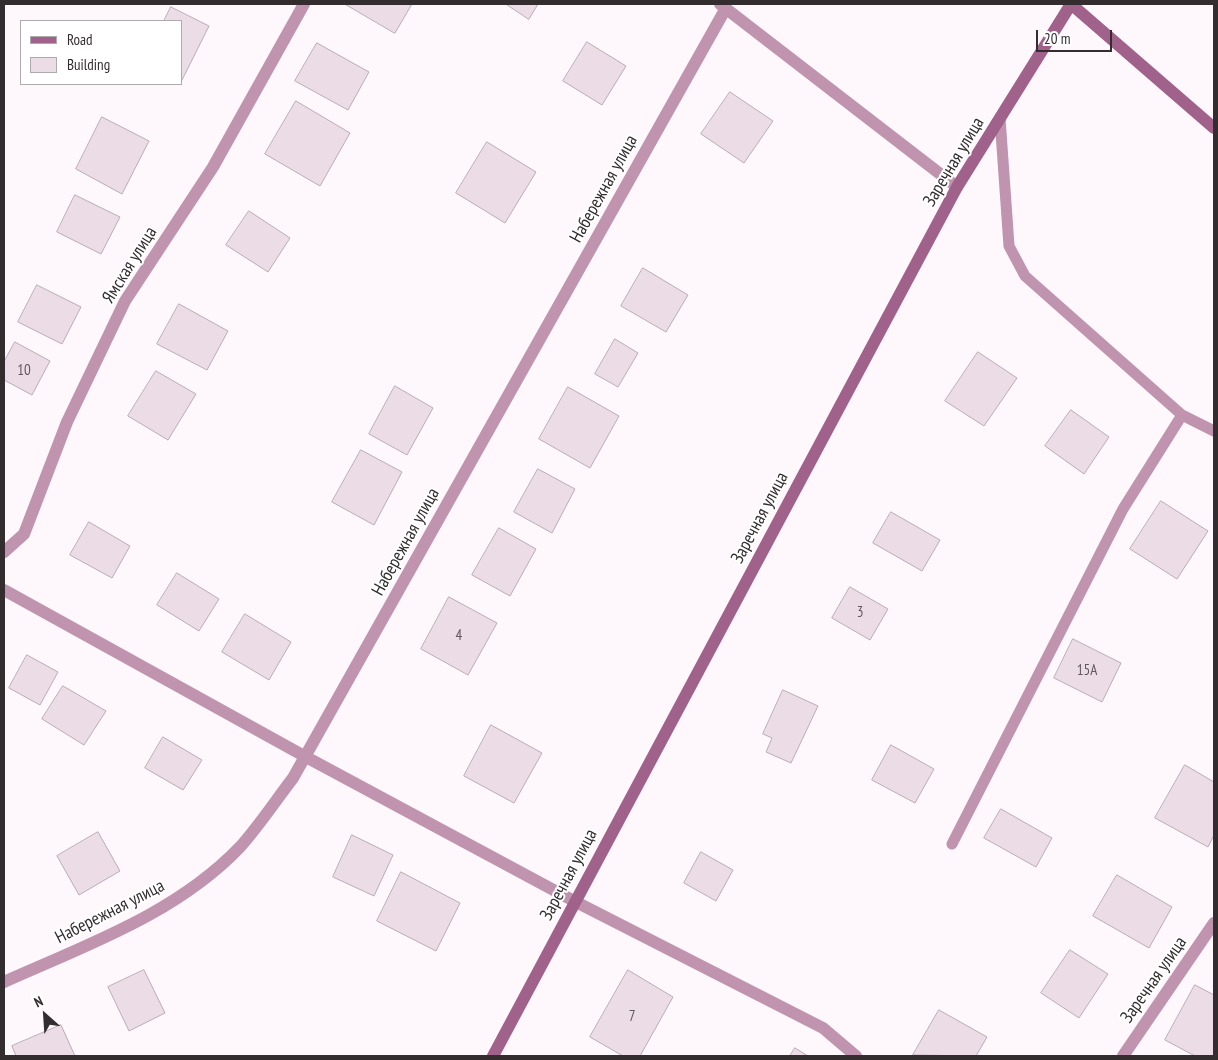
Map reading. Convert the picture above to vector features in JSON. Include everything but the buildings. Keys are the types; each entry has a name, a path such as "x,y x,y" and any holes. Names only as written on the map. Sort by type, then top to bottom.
{"street":[{"name":"Ямская улица","path":"4,552 24,534 67,422 125,301 213,167 304,4"},
{"name":"Заречная улица","path":"493,1056 574,901 957,188 1071,4"},
{"path":"1071,4 1214,128"},
{"path":"723,6 957,188"},
{"name":"Набережная улица","path":"4,982 158,911 207,877 240,846 293,778 306,758 723,6"},
{"path":"4,590 306,758 574,901 823,1028 856,1056"},
{"name":"Заречная улица","path":"1123,1056 1214,923"}],"lane":[{"path":"1000,118 1009,246 1025,276 1182,415 1214,432"},
{"path":"952,844 1122,509 1182,415"}]}
